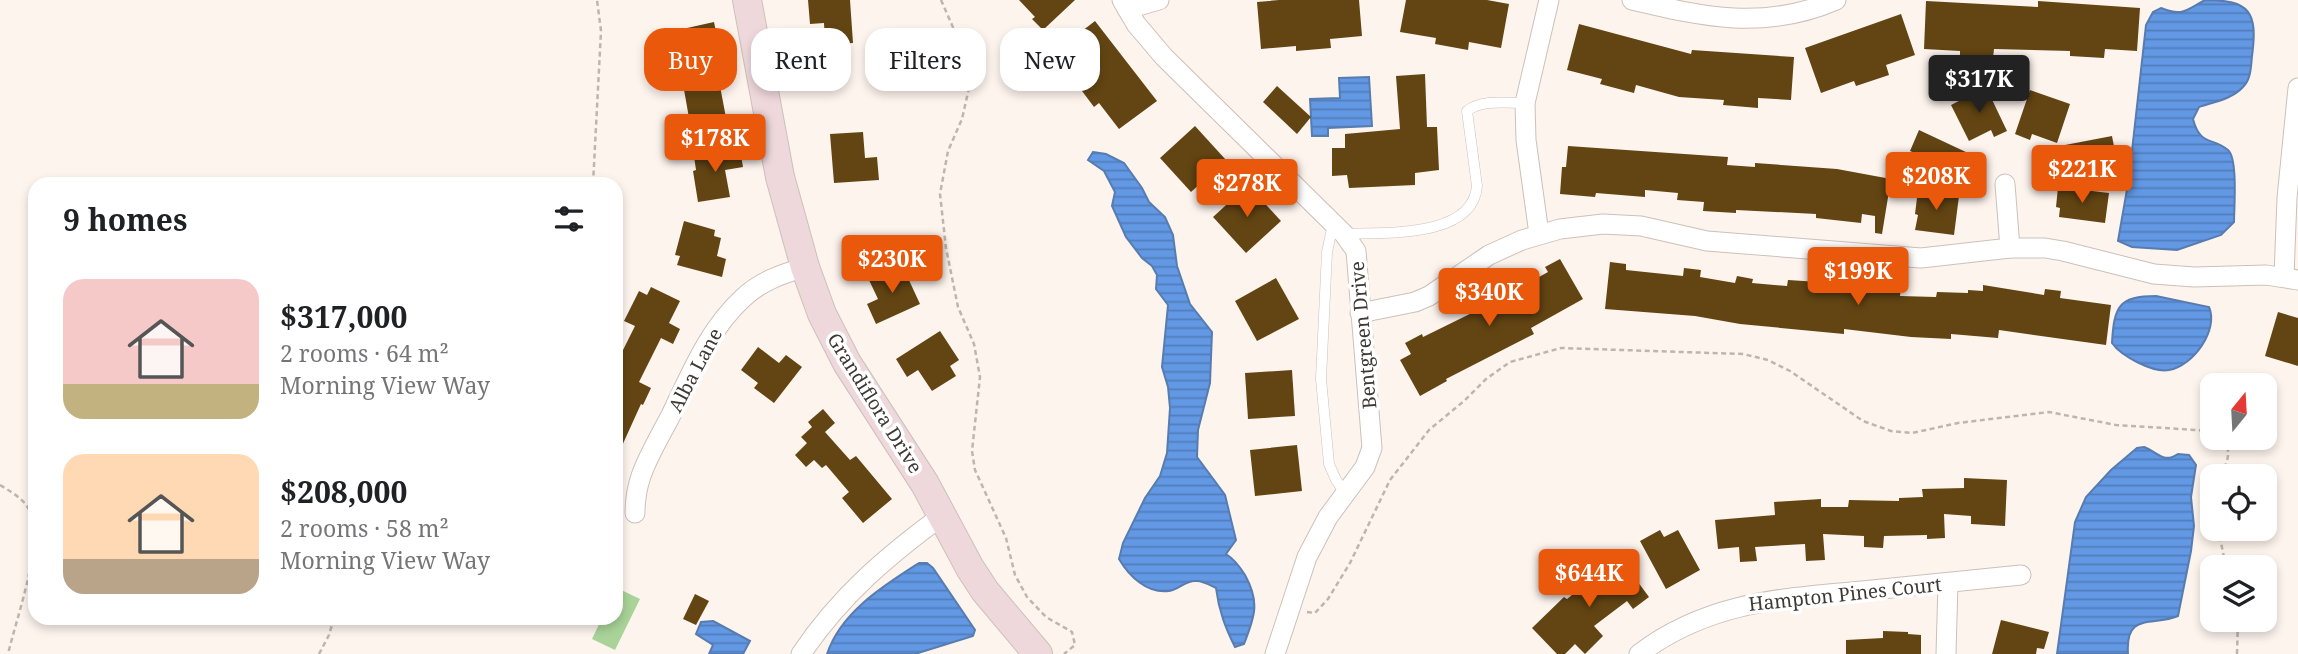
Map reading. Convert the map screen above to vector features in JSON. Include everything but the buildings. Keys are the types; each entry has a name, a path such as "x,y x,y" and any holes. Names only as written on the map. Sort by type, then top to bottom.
{"street":[{"name":"Grandiflora Drive","path":"747,0 780,177 805,267 822,314 847,363 943,515 970,568 985,591 1038,654"},
{"path":"1125,4 1158,0"},
{"path":"1539,234 1526,140 1525,103 1549,0"},
{"path":"1632,0 1696,15 1743,19 1787,16 1836,0"},
{"name":"Bentgreen Drive","path":"1125,4 1148,40 1352,242 1358,259 1372,448 1365,467 1328,517 1312,547 1298,581 1275,654"},
{"path":"1360,313 1415,302 1429,296 1489,255 1539,234 1582,226 1621,224 1707,241 1921,258 2010,248 2063,250 2135,271 2162,275 2241,274 2291,279 2287,198 2298,88"},
{"path":"2005,184 2010,248"},
{"name":"Alba Lane","path":"635,513 635,499 642,474 699,357 720,323 759,285 805,267"},
{"path":"801,654 857,584 943,515"},
{"name":"Hampton Pines Court","path":"1639,654 1683,626 1752,603 2021,575"},
{"path":"1946,654 1948,583"},
{"name":"Bentgreen Drive","path":"1289,612 1290,654"}],"lane":[{"path":"1346,494 1331,472 1329,464 1321,379 1327,252 1338,229 1430,230 1469,207 1476,197 1477,186 1467,111 1473,107 1494,103 1525,103"}],"path":[{"path":"593,177 601,32 597,0"},
{"path":"940,0 970,66 969,88 962,119 948,150 940,194 946,248 958,307 974,344 980,377 972,451 975,470 1006,538 1015,575 1027,597 1046,617 1072,632 1075,645 1064,654"},
{"path":"1289,612 1315,612 1322,608 1350,563 1390,480 1429,430 1486,379 1510,362 1561,348 1743,354 1768,360 1790,371 1863,421 1891,431 1912,433 1970,421 2049,412 2116,425 2200,430"},
{"path":"0,485 21,497 28,510"},
{"path":"8,654 28,574"},
{"path":"319,654 332,625"},
{"path":"2237,654 2238,632"}],"green space":[{"path":"623,591 640,599 615,650 592,639 599,625 623,625"}],"water":[{"path":"2205,0 2241,6 2252,19 2254,29 2251,68 2246,84 2228,97 2199,107 2193,119 2203,137 2222,146 2231,155 2234,173 2234,222 2221,235 2177,250 2132,247 2118,241 2129,178 2146,25 2153,12 2161,8 2180,12"},
{"path":"1369,77 1372,126 1328,128 1328,136 1312,136 1310,99 1340,98 1339,78"},
{"path":"1093,152 1106,154 1124,163 1149,202 1165,217 1173,235 1177,266 1190,304 1212,332 1210,383 1198,430 1197,457 1225,495 1236,540 1226,554 1243,572 1253,593 1251,625 1244,644 1235,647 1223,619 1216,588 1198,581 1188,582 1169,591 1153,590 1133,577 1119,559 1123,543 1145,498 1160,476 1167,453 1170,408 1162,367 1168,305 1156,289 1157,275 1152,266 1142,258 1126,237 1112,206 1115,192 1104,171 1088,160"},
{"path":"2156,296 2209,307 2211,316 2202,346 2187,362 2169,370 2155,369 2138,362 2122,353 2112,343 2115,320 2121,306 2134,298"},
{"path":"2144,447 2168,458 2178,454 2189,455 2196,465 2191,497 2194,526 2178,616 2136,626 2128,640 2128,654 2057,654 2075,522 2086,497 2111,470 2137,448"},
{"path":"919,563 927,563 933,568 975,630 973,636 915,654 827,654 842,625 865,601"},
{"path":"713,621 750,641 743,654 709,654 713,645 696,634 701,622"}]}
